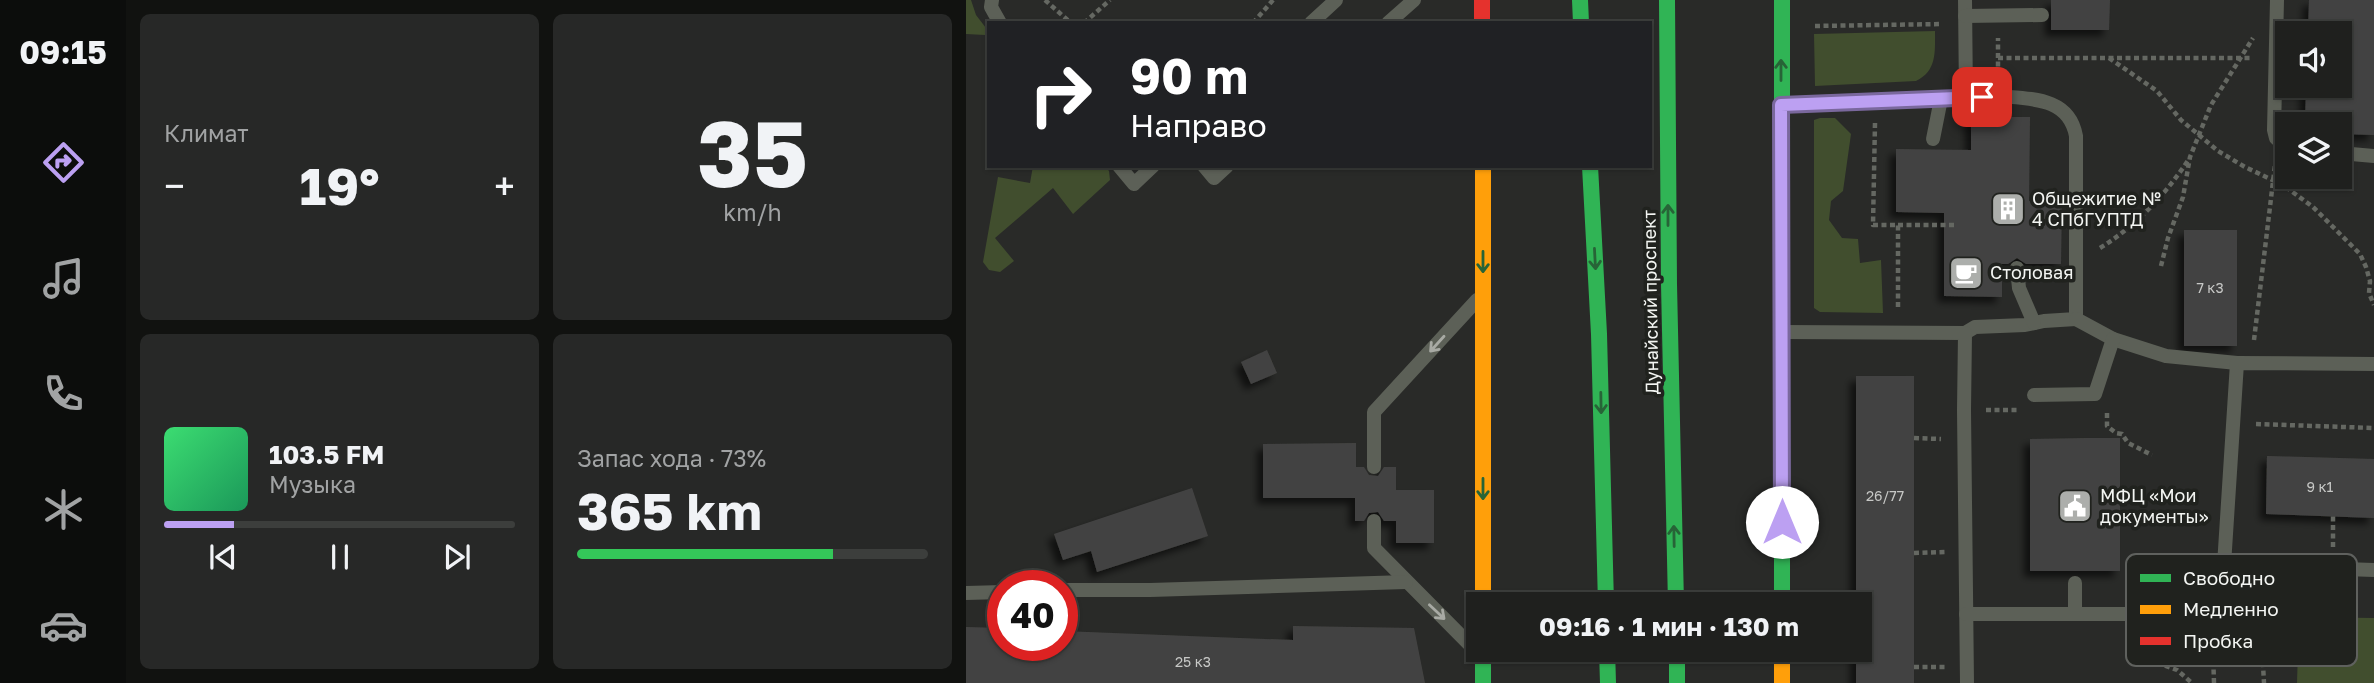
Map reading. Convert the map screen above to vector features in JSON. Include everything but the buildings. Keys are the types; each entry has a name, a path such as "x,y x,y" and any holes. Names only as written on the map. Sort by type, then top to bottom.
{"main road":[{"path":"1482,0 1482,21"},
{"path":"1580,0 1581,21"},
{"name":"Дунайский проспект","path":"1667,0 1669,298 1676,592"},
{"path":"1782,0 1782,592"},
{"path":"1483,168 1483,592"},
{"path":"1590,168 1600,334 1606,592"},
{"path":"1483,662 1483,683"},
{"path":"1607,662 1608,683"},
{"path":"1677,662 1677,683"},
{"path":"1782,662 1782,683"}],"lane":[{"path":"992,0 991,8 999,21"},
{"path":"1313,21 1336,0"},
{"path":"1390,21 1414,0"},
{"path":"1965,0 1966,97"},
{"path":"2277,0 2277,21"},
{"path":"1966,20 2042,15"},
{"path":"2275,94 2275,131"},
{"path":"1781,105 1998,96 2030,99 2066,111 2076,136 2076,319"},
{"path":"1933,139 1941,99"},
{"path":"2352,154 2374,156"},
{"path":"1121,168 1133,184 1151,168"},
{"path":"1206,168 1214,178 1225,168"},
{"path":"2017,268 2020,288 2034,323"},
{"path":"1374,467 1374,412 1483,294"},
{"path":"1783,332 1965,333 1975,327 2076,319 2113,339 2166,356 2244,363 2374,365"},
{"path":"1965,333 1967,683"},
{"path":"2034,395 2095,394 2113,339"},
{"path":"2225,554 2231,424 2244,363"},
{"path":"1374,521 1374,548 1406,582 1466,637"},
{"path":"1078,590 1406,582"},
{"path":"2075,583 2075,614"},
{"path":"966,593 987,592"},
{"path":"1966,614 2126,614"}],"path":[{"path":"1045,0 1069,21"},
{"path":"1086,21 1110,0"},
{"path":"1255,21 1273,0"},
{"path":"1998,16 1998,96"},
{"path":"1807,26 1966,20"},
{"path":"2075,263 2108,243 2171,186 2190,157 2211,105 2257,32"},
{"path":"1998,58 2275,58"},
{"path":"2109,58 2157,91 2181,120 2234,161 2297,194 2360,254 2370,281 2369,293 2374,305"},
{"path":"1875,103 1873,225 1955,225"},
{"path":"2161,267 2183,197 2190,157"},
{"path":"2244,363 2275,165"},
{"path":"1898,225 1898,331"},
{"path":"1964,410 2039,410 2052,394"},
{"path":"2095,394 2106,402 2107,426 2116,433 2122,433 2128,443 2152,455"},
{"path":"2231,424 2374,428"},
{"path":"1914,438 1948,439"},
{"path":"2333,516 2333,547"},
{"path":"1914,553 1949,552"},
{"path":"2165,666 2177,670 2192,683"},
{"path":"1914,667 1949,667"}],"green space":[{"path":"966,0 971,0 976,15 986,28 985,35 966,34"},
{"path":"1935,31 1935,53 1931,66 1923,77 1916,81 1815,86 1814,34"},
{"path":"1835,118 1851,134 1843,191 1831,201 1829,220 1842,238 1858,239 1860,263 1881,260 1883,313 1820,312 1814,308 1814,120"},
{"path":"1033,168 1107,168 1110,180 1073,214 1053,188 995,238 1014,261 1000,272 989,270 983,262 998,177 1030,183"},
{"path":"2357,618 2374,618 2374,683 2297,683 2298,666 2357,666"}],"traffic: fast":[{"path":"1580,0 1581,21"},
{"path":"1667,0 1669,284 1676,592"},
{"path":"1782,0 1782,592"},
{"path":"1590,168 1599,334 1606,592"},
{"path":"1483,662 1483,683"},
{"path":"1607,662 1608,683"},
{"path":"1677,662 1677,683"}],"traffic: slow":[{"path":"1483,168 1483,592"},
{"path":"1782,662 1782,683"}],"traffic: jam":[{"path":"1482,0 1482,21"}],"place":[{"name":"Общежитие № 4 СПбГУПТД","path":"2008,209"},
{"name":"Столовая","path":"1966,273"},
{"name":"МФЦ «Мои документы»","path":"2075,506"}],"route":[{"path":"1782,522 1781,105 1982,97"}]}
